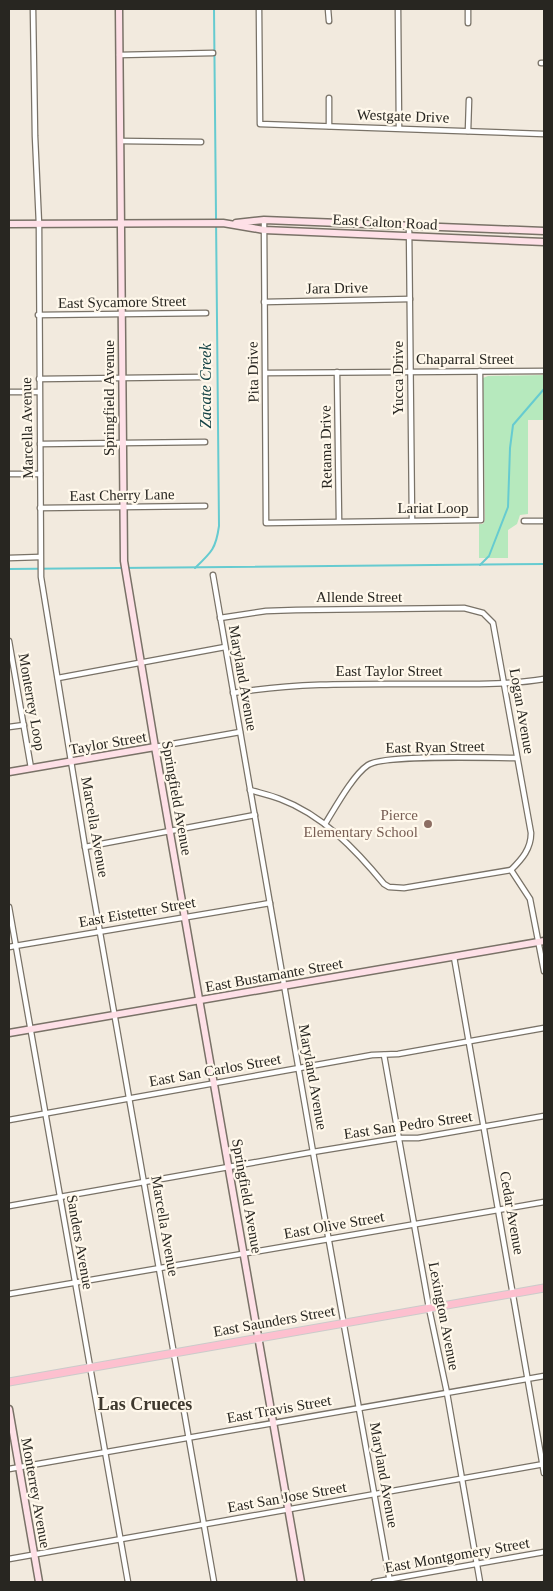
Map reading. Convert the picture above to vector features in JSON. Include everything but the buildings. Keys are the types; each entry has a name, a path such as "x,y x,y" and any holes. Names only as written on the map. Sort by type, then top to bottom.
{"main road":[{"name":"Springfield Avenue","path":"119,9 124,561 301,1582"},
{"name":"East Calton Road","path":"9,224 224,223 264,220 544,232"},
{"name":"East Calton Road","path":"224,223 264,230 544,242"},
{"path":"338,223 338,233"},
{"path":"513,240 514,230"},
{"name":"Taylor Street","path":"9,772 155,747"},
{"name":"East Bustamante Street","path":"9,1033 542,942"},
{"name":"East Saunders Street","path":"9,1382 544,1288"},
{"name":"Monterrey Avenue","path":"9,1409 39,1582"}],"street":[{"name":"Marcella Avenue","path":"32,9 39,224 38,315 41,577 100,931 214,1582"},
{"name":"Westgate Drive","path":"259,9 260,124 544,134"},
{"path":"328,9 329,21"},
{"path":"398,9 399,128"},
{"path":"468,9 468,23"},
{"path":"119,55 212,53"},
{"path":"329,98 329,126"},
{"path":"468,131 469,100"},
{"path":"121,142 201,142"},
{"name":"Pita Drive","path":"264,220 266,523"},
{"name":"Yucca Drive","path":"409,226 412,520"},
{"name":"Jara Drive","path":"264,302 410,299"},
{"name":"East Sycamore Street","path":"38,315 206,313"},
{"name":"Chaparral Street","path":"266,373 544,370"},
{"name":"Lariat Loop","path":"266,523 481,520 480,371"},
{"name":"Retama Drive","path":"337,372 339,521"},
{"path":"39,380 202,377"},
{"path":"9,392 39,392"},
{"path":"40,444 205,442"},
{"path":"9,474 40,474"},
{"name":"East Cherry Lane","path":"40,508 205,506"},
{"path":"524,521 544,521"},
{"path":"9,558 40,560"},
{"name":"Maryland Avenue","path":"213,575 343,1323 390,1581"},
{"name":"Allende Street","path":"220,618 266,611 464,608 483,613 493,623"},
{"name":"Logan Avenue","path":"493,623 531,840 524,856 511,870"},
{"name":"Monterrey Loop","path":"9,641 32,768"},
{"path":"58,678 226,647"},
{"name":"East Taylor Street","path":"233,692 310,684 504,684 544,679"},
{"path":"9,727 24,725"},
{"name":"Taylor Street","path":"155,747 240,732"},
{"name":"East Ryan Street","path":"324,824 360,771 374,761 396,759 518,758"},
{"path":"250,790 282,799 311,814 353,848 384,884 389,887 404,888 511,870 530,899 542,942 544,971"},
{"path":"86,847 255,815"},
{"name":"East Eistetter Street","path":"9,947 270,902"},
{"name":"Sanders Avenue","path":"9,906 128,1582"},
{"name":"Cedar Avenue","path":"454,957 544,1464 544,1473"},
{"name":"East San Carlos Street","path":"9,1120 299,1068 372,1056 398,1054 544,1028"},
{"name":"Lexington Avenue","path":"384,1055 428,1308 447,1393 480,1582"},
{"name":"East San Pedro Street","path":"9,1206 313,1152 398,1138 418,1138 544,1116"},
{"name":"East Olive Street","path":"9,1294 544,1202"},
{"name":"East Travis Street","path":"9,1469 544,1376"},
{"name":"East San Jose Street","path":"9,1559 544,1464"},
{"name":"East Montgomery Street","path":"374,1582 390,1581 544,1552"}],"green space":[{"path":"544,375 544,420 528,420 528,514 520,515 517,524 508,530 508,558 479,558 479,524 483,524 485,520 483,378 488,376"}],"waterway":[{"name":"Zacate Creek","path":"195,568 206,558 212,549 219,526 214,9"},
{"path":"480,565 489,556 508,507 510,448 513,425 544,389"},
{"path":"9,569 544,564"}],"place":[{"name":"Pierce Elementary School","path":"428,824"}],"district":[{"name":"Las Crueces","path":"145,1404"}]}
